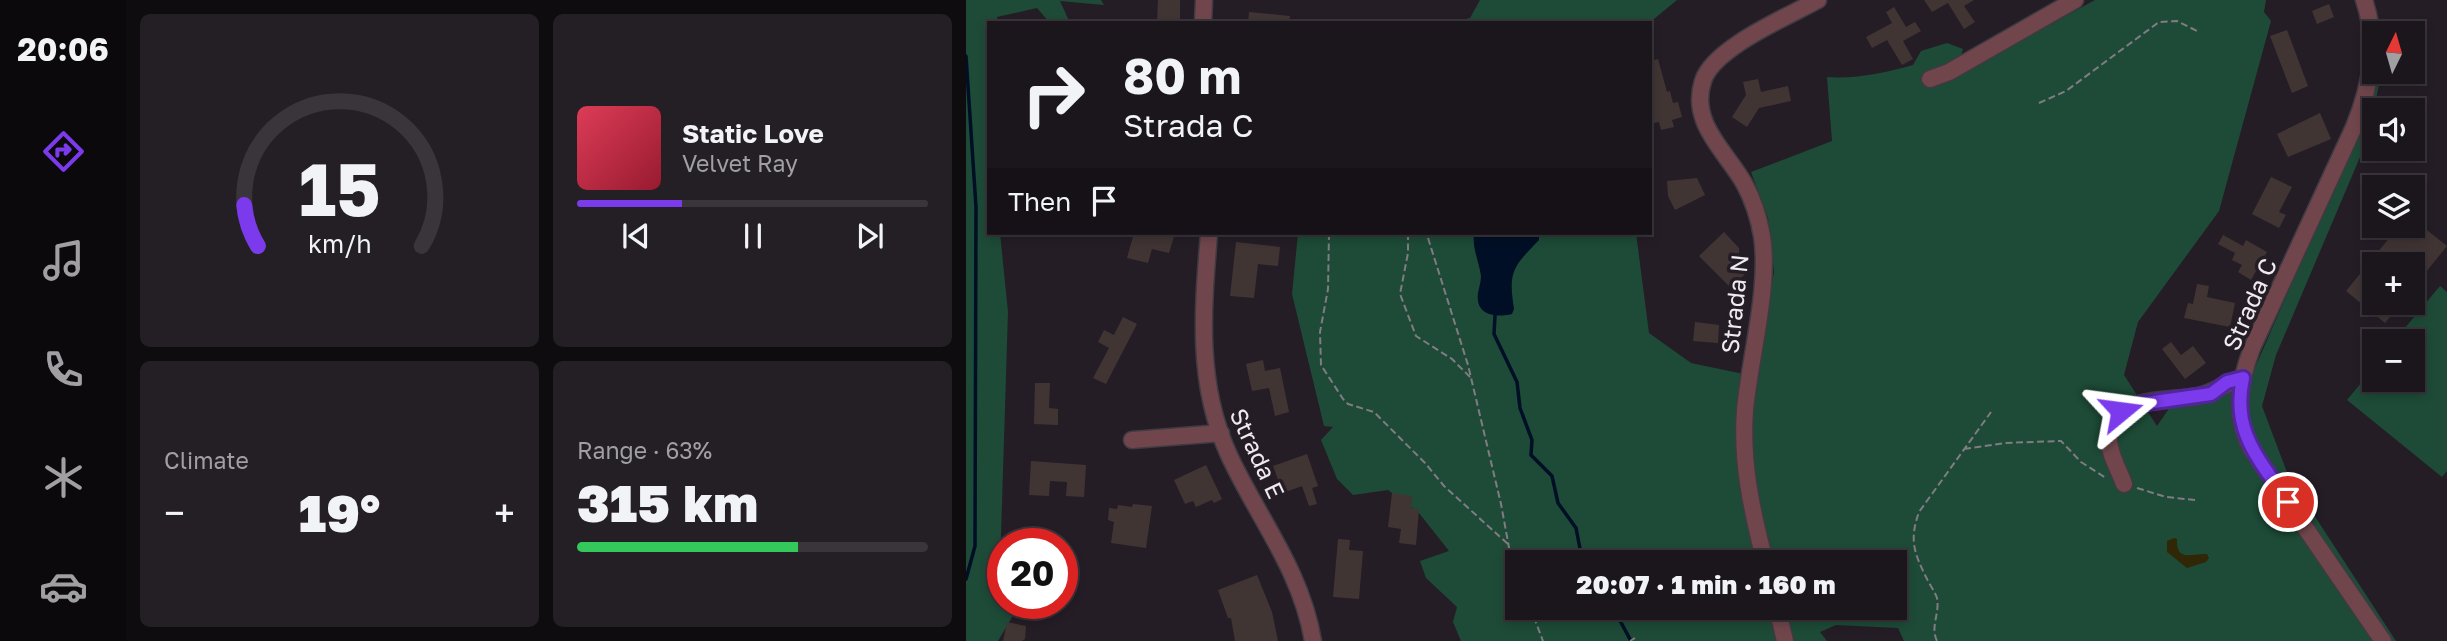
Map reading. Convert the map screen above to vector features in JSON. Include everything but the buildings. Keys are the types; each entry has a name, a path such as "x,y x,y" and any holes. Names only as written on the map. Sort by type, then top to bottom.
{"street":[{"path":"1203,21 1204,0"},
{"name":"Strada N","path":"1762,550 1748,494 1744,451 1745,408 1762,281 1761,233 1745,185 1708,131 1702,111 1701,92 1709,69 1723,55 1818,0"},
{"path":"1930,79 1949,72 2076,0"},
{"name":"Strada C","path":"2364,0 2372,37 2371,68 2365,96 2354,127 2252,348 2243,378 2239,412 2248,442 2383,641"},
{"name":"Strada E","path":"1209,235 1203,314 1204,359 1209,393 1220,433 1233,463 1297,581 1313,641"},
{"path":"2124,484 2108,438 2112,422 2121,411 2131,406 2211,394 2227,382 2243,378"},
{"path":"1132,440 1220,433"},
{"path":"1780,620 1785,641"}],"path":[{"path":"2039,103 2066,91 2160,22 2177,21 2199,32"},
{"path":"1329,235 1328,289 1320,332 1321,365 1348,404 1374,412 1444,486 1509,545"},
{"path":"1408,235 1408,253 1400,294 1416,336 1452,359 1472,379"},
{"path":"1428,238 1472,379 1511,550"},
{"path":"1937,641 1933,633 1938,610 1937,596 1915,552 1913,527 1919,512 1990,412"},
{"path":"1962,449 2005,443 2061,441 2081,461 2110,481 2166,497 2195,500"},
{"path":"1535,620 1543,641"},
{"path":"1630,641 1635,638"}],"green space":[{"path":"966,0 1101,0 1104,5 1060,1 1069,21 1048,21 1037,8 997,17 997,21 987,21 987,235 1000,235 1008,312 1001,528 987,528 987,619 1011,619 998,641 966,641"},
{"path":"1480,0 1677,0 1651,21 1457,21 1470,18"},
{"path":"2095,0 2266,0 2264,12 2271,21 2219,211 2138,322 2124,375 2157,426 2177,397 2206,384 2247,386 2362,118 2362,152 2276,355 2262,406 2288,475 2396,641 1904,641 1898,628 1836,625 1820,632 1827,641 1461,641 1453,622 1457,607 1426,578 1420,561 1449,551 1419,513 1388,490 1353,495 1337,479 1321,440 1333,427 1324,426 1292,294 1298,235 1636,235 1649,333 1691,363 1753,376 1774,272 1768,218 1751,172 1832,141 1827,77 1892,71 1913,65 1921,51 1947,43 1963,49 1955,76"},
{"path":"2372,84 2379,84 2376,98 2368,98"},
{"path":"2440,286 2447,292 2447,471 2442,477 2347,400 2362,382 2362,392 2425,392 2425,329 2404,329 2416,315 2425,315 2425,304"}],"sand":[{"path":"2177,539 2177,546 2182,554 2207,554 2209,558 2206,562 2187,568 2167,552 2167,541"}],"water":[{"path":"1474,235 1539,235 1539,240 1514,270 1512,314 1493,315 1480,306 1478,293 1481,276"}],"waterway":[{"path":"966,56 976,207 975,546 966,579"},
{"path":"1495,316 1494,334 1517,382 1520,408 1532,440 1531,455 1552,476 1558,503 1576,528 1580,550"},
{"path":"1620,620 1631,641"}],"route":[{"path":"2121,411 2131,406 2211,394 2227,382 2243,378 2239,412 2242,428 2252,450 2288,502"}]}
